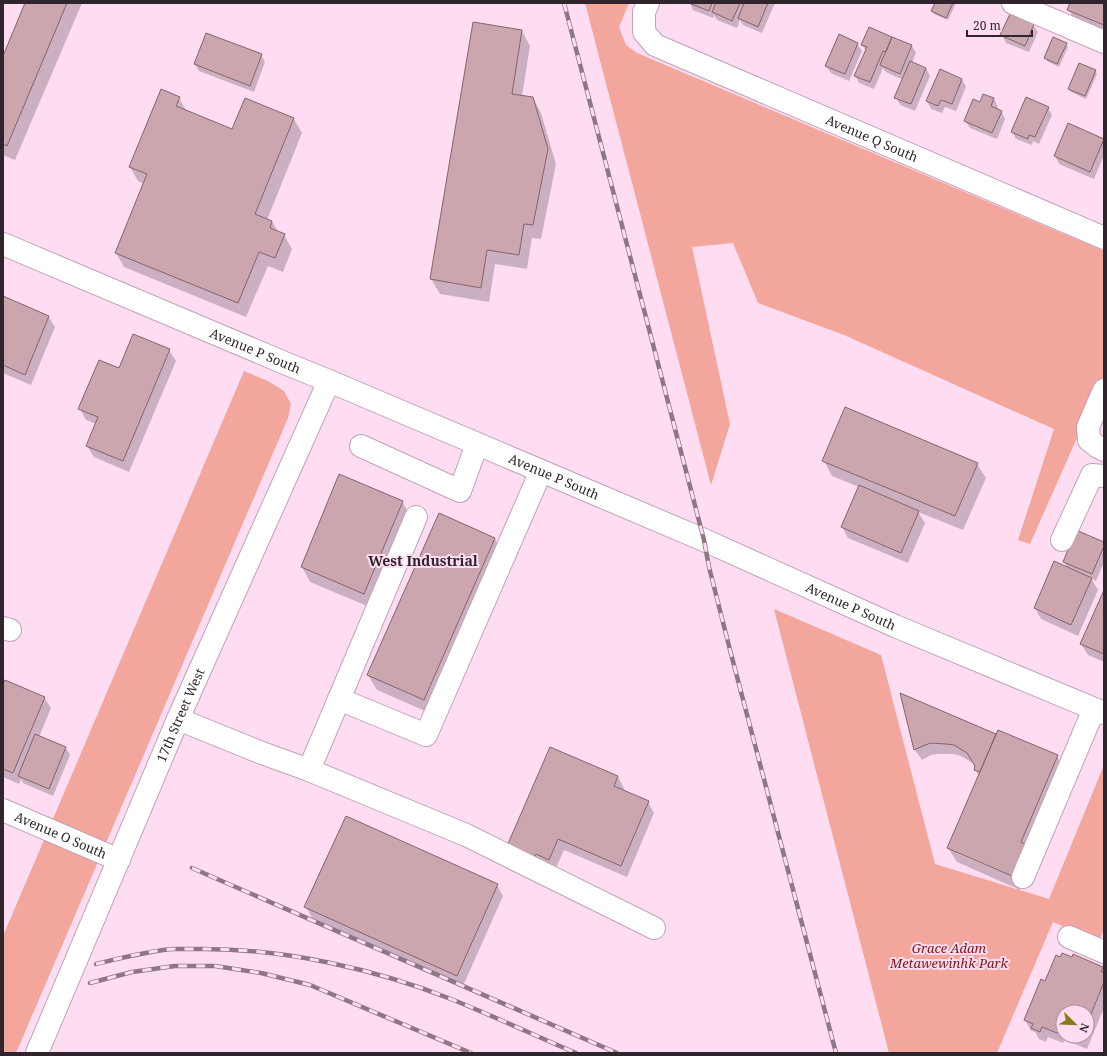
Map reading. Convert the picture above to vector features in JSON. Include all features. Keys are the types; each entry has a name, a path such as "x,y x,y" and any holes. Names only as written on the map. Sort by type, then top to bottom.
{"street":[{"name":"Avenue Q South","path":"648,3 644,12 644,32 655,45 1104,238"},
{"path":"1013,3 1104,42"},
{"name":"Avenue P South","path":"3,244 287,364 329,380 704,540 895,626 1099,711"},
{"name":"17th Street West","path":"38,1053 178,719 329,380"},
{"path":"1104,390 1088,427 1089,440 1104,450"},
{"path":"361,446 460,491 476,444"},
{"path":"339,699 426,735 541,471"},
{"path":"1062,540 1092,475 1104,476"},
{"path":"309,770 416,517"},
{"path":"1023,877 1099,711"},
{"path":"178,719 309,770 466,835 654,928"},
{"name":"Avenue O South","path":"3,810 119,860"},
{"path":"1069,937 1104,952"}],"green space":[{"path":"585,3 629,3 619,27 626,45 637,53 1104,251 1104,377 1030,544 1018,540 1054,429 844,335 758,303 733,243 692,247 730,424 711,485"},
{"path":"244,371 268,381 284,391 291,404 288,418 16,1053 3,1053 3,936"},
{"name":"Grace Adam Metawewinhk Park","path":"774,609 881,655 935,864 1049,899 1104,765 1104,929 1099,942 1053,922 997,1053 889,1053"}],"building":[{"path":"25,3 67,3 7,146 3,144 3,56"},
{"path":"689,3 712,3 709,11"},
{"path":"716,3 740,3 732,21 712,12"},
{"path":"744,3 768,3 758,27 738,18"},
{"path":"935,3 953,3 946,18 931,11"},
{"path":"1070,3 1104,3 1104,25 1067,10"},
{"path":"1010,14 1034,24 1025,46 1000,35"},
{"path":"473,22 522,30 512,94 533,97 548,149 533,225 524,224 519,255 487,250 481,288 430,279"},
{"path":"869,27 892,37 886,52 883,51 870,82 854,76 867,47 861,45"},
{"path":"206,33 262,54 250,86 194,64"},
{"path":"839,34 858,43 845,74 825,66"},
{"path":"892,37 912,45 900,74 880,65"},
{"path":"1053,37 1067,43 1057,64 1044,58"},
{"path":"910,61 926,68 911,104 894,98"},
{"path":"1079,63 1096,70 1085,96 1068,89"},
{"path":"940,69 962,79 952,104 941,100 938,106 926,101"},
{"path":"161,89 180,97 176,106 232,129 245,98 294,118 255,214 272,221 270,228 285,234 275,258 259,252 238,303 115,253 147,174 129,167"},
{"path":"983,94 994,98 991,106 1002,111 992,133 964,121 973,99 980,102"},
{"path":"1026,97 1049,107 1035,137 1029,135 1028,139 1011,132"},
{"path":"1068,123 1104,139 1090,172 1054,156"},
{"path":"3,296 49,316 25,375 3,365"},
{"path":"133,334 170,349 123,461 86,446 98,417 78,409 99,360 119,368"},
{"path":"845,407 978,463 955,516 822,461"},
{"path":"339,474 403,501 364,594 301,567"},
{"path":"859,485 919,511 901,553 841,527"},
{"path":"439,513 495,538 424,700 367,675"},
{"path":"1076,530 1104,542 1104,546 1092,574 1063,562"},
{"path":"1054,561 1092,578 1071,625 1034,608"},
{"path":"1104,590 1104,654 1080,644"},
{"path":"5,680 45,697 13,773 3,769 3,684"},
{"path":"900,693 996,734 980,772 974,770 975,766 967,753 954,745 931,743 914,750"},
{"path":"998,730 1058,755 1021,842 1025,844 1012,876 947,848"},
{"path":"35,734 66,747 49,789 18,776"},
{"path":"550,747 618,776 614,786 649,801 621,866 558,839 549,860 536,854 534,858 507,846"},
{"path":"346,816 498,884 457,976 304,907"},
{"path":"1062,953 1072,957 1073,954 1103,967 1101,972 1104,972 1104,982 1095,1004 1055,1004 1055,1032 1042,1027 1040,1032 1031,1028 1033,1024 1024,1020 1041,979 1045,981 1056,955 1060,957"}],"railway":[{"path":"564,3 704,540 709,567 730,650 836,1053"},
{"path":"192,868 617,1053"},
{"path":"96,964 144,953 173,949 235,950 298,957 361,970 422,988 467,1005 576,1053"},
{"path":"90,983 132,972 175,966 215,966 261,973 310,985 471,1053"}],"district":[{"name":"West Industrial","path":"423,560"}]}
